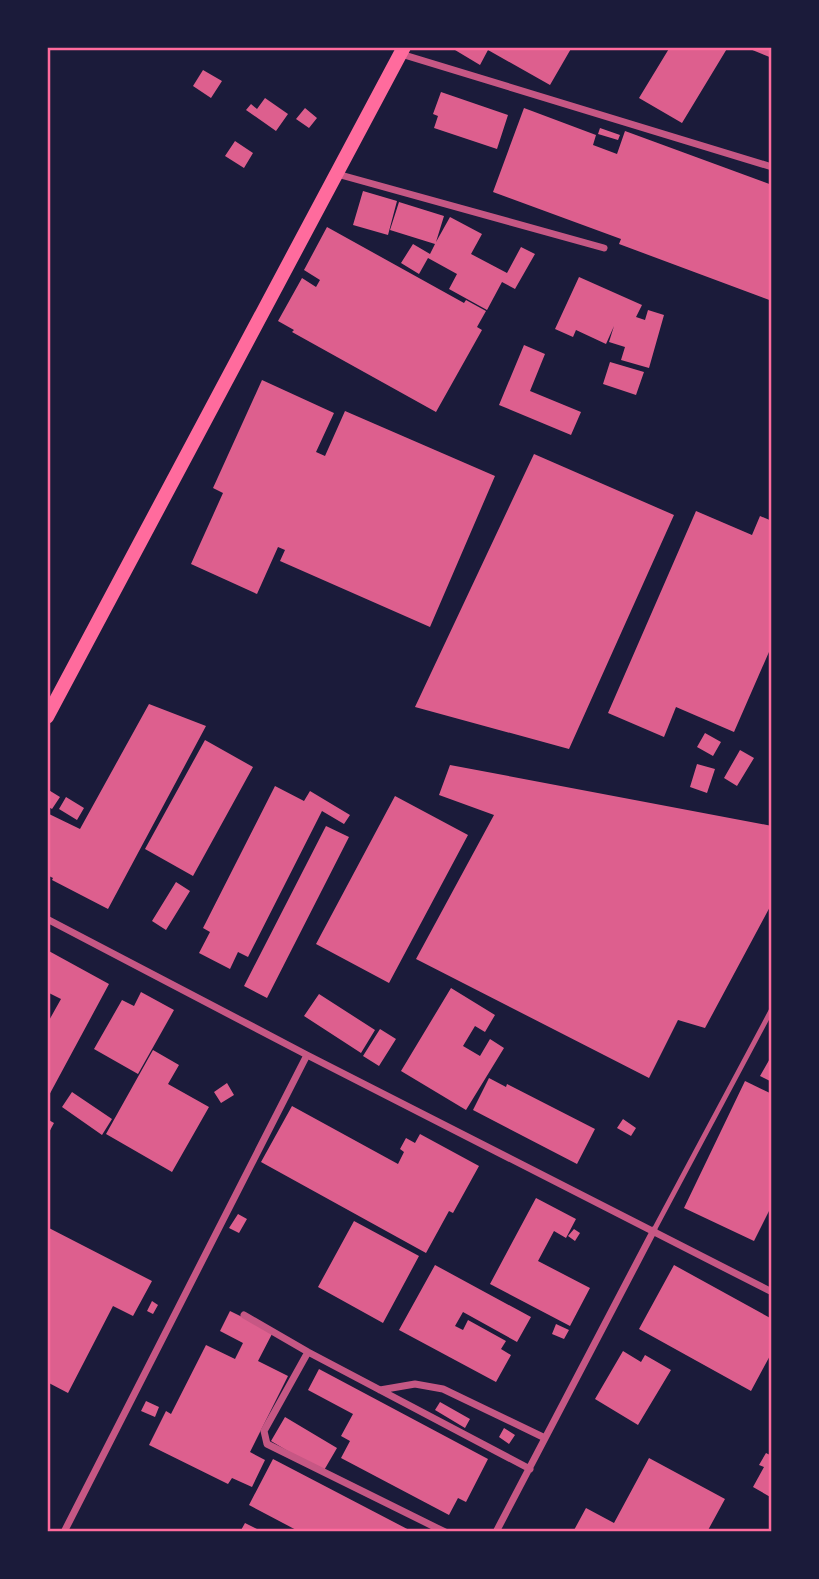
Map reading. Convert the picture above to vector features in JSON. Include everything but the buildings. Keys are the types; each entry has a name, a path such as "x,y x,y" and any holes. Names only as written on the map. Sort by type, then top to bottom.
{"main road":[{"path":"47,717 402,50"}],"street":[{"path":"402,50 772,167"},
{"path":"337,174 604,248"},
{"path":"47,919 772,1292"},
{"path":"64,1532 307,1055"},
{"path":"496,1532 654,1230"},
{"path":"244,1315 308,1352 530,1469"},
{"path":"308,1352 264,1431 267,1444 446,1532"},
{"path":"379,1390 415,1384 443,1390 545,1438"}],"lane":[{"path":"654,1230 772,1009"}]}
